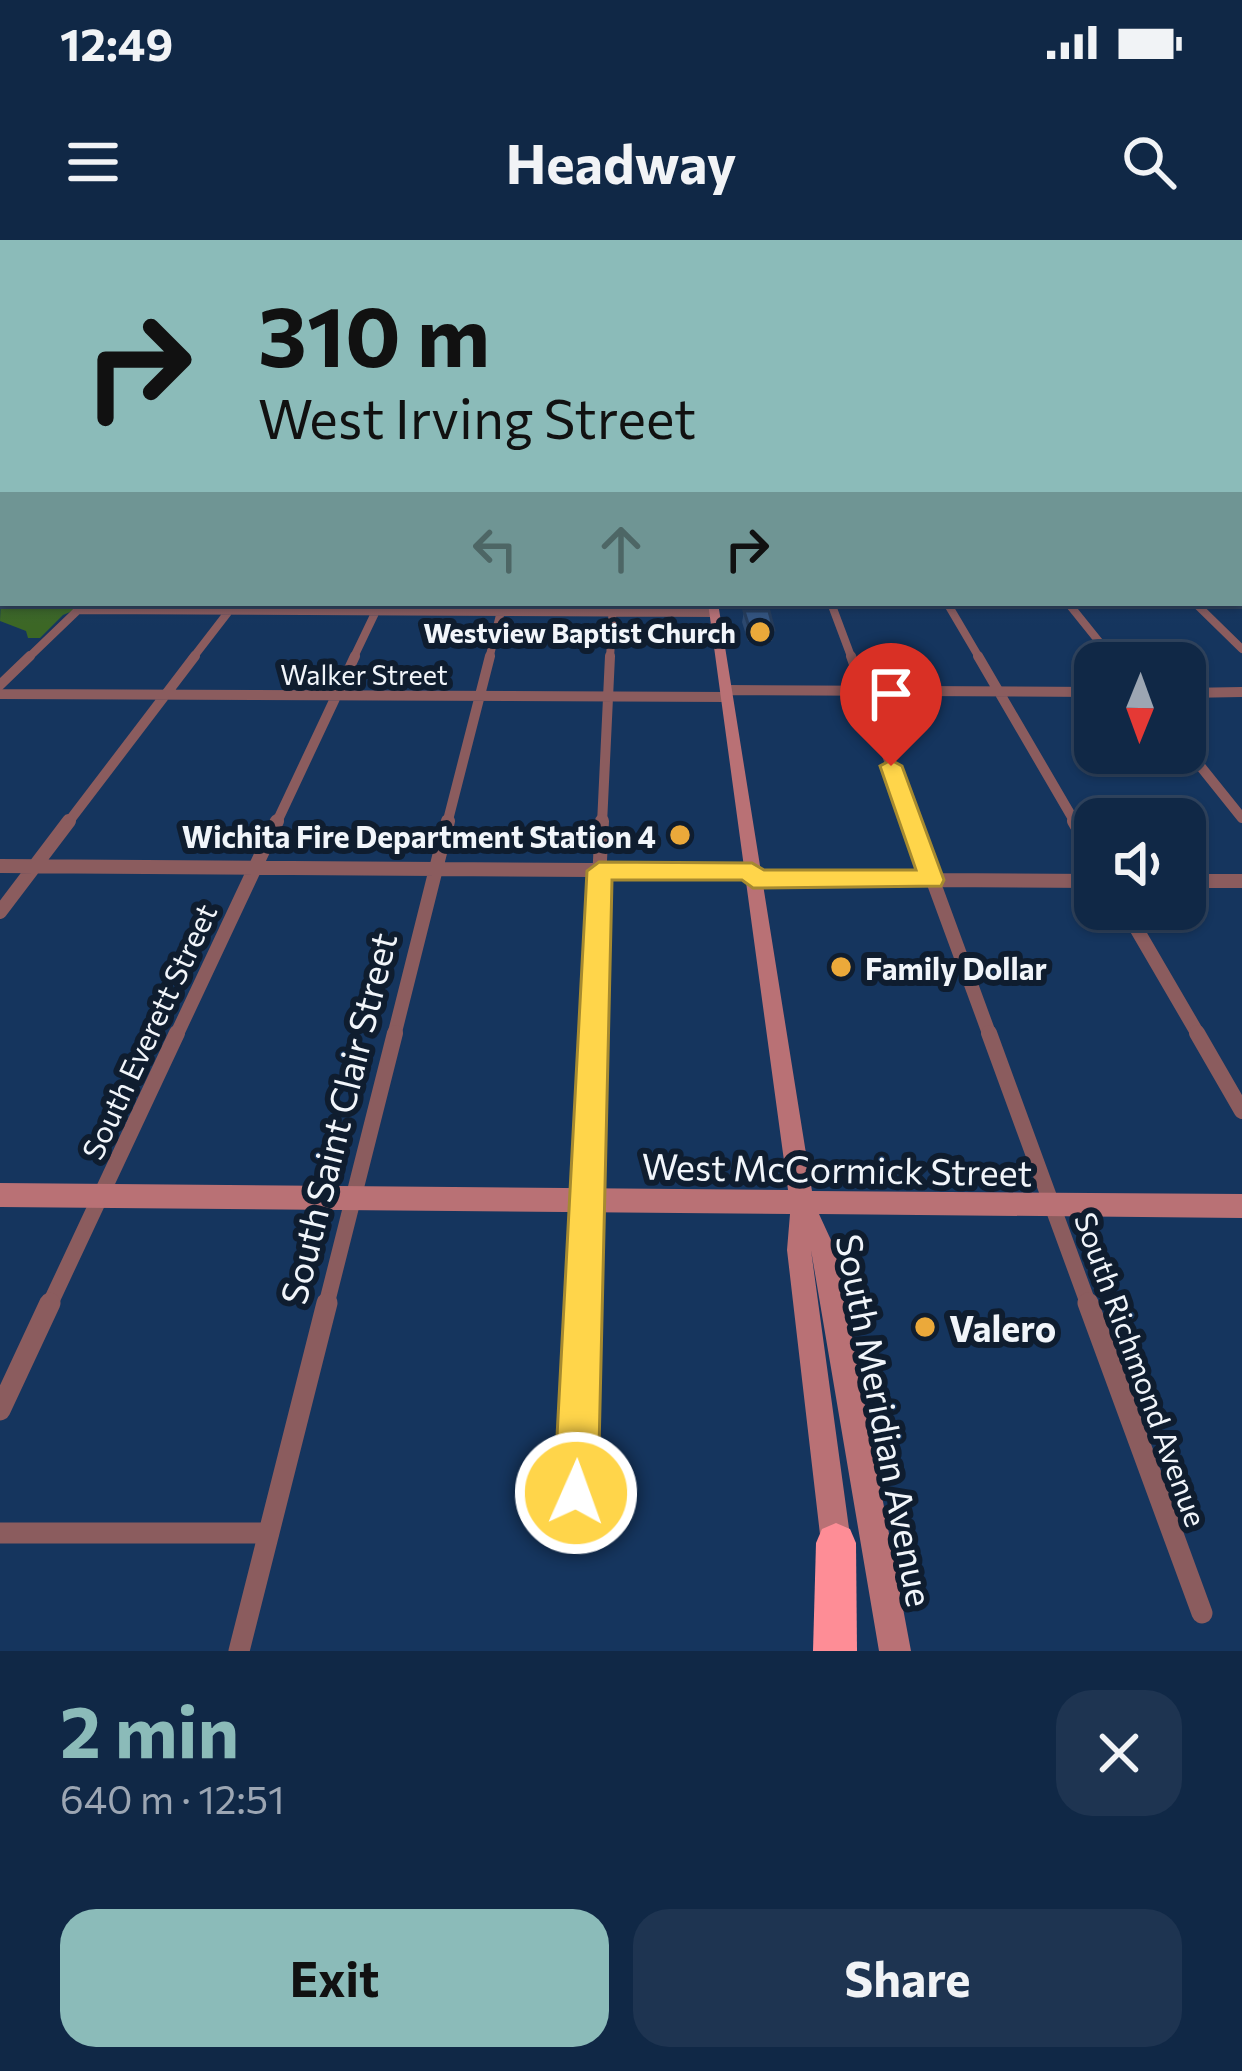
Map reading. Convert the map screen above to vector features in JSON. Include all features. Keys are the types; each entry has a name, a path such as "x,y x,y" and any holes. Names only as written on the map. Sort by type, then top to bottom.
{"highway":[{"path":"835,1651 836,1543"}],"main road":[{"name":"South Meridian Avenue","path":"714,608 802,1204 799,1250 850,1651"},
{"name":"West McCormick Street","path":"0,1195 1242,1206"},
{"name":"South Meridian Avenue","path":"802,1204 824,1252 895,1651"}],"street":[{"name":"South Richmond Avenue","path":"831,606 1202,1613"},
{"path":"949,606 1074,821"},
{"path":"1070,606 1099,642"},
{"path":"1198,606 1242,649"},
{"name":"South Saint Clair Street","path":"239,1651 502,607"},
{"path":"576,1493 613,608"},
{"path":"0,685 78,610 714,608"},
{"path":"0,912 229,610"},
{"name":"South Everett Street","path":"0,1410 376,611"},
{"name":"Walker Street","path":"0,694 1074,692"},
{"path":"1206,693 1242,692"},
{"path":"1206,774 1242,818"},
{"path":"0,866 1074,881"},
{"path":"1206,881 1242,881"},
{"path":"1137,930 1242,1111"},
{"path":"0,1533 269,1533"}],"green space":[{"path":"1,606 338,609 82,607 63,615 40,638 28,638 26,631 0,621"}],"building":[{"path":"744,611 769,611 774,630 750,630"}],"place":[{"name":"Westview Baptist Church","path":"760,632"},
{"name":"Wichita Fire Department Station 4","path":"680,835"},
{"name":"Family Dollar","path":"841,967"},
{"name":"Valero","path":"925,1327"}],"route":[{"path":"576,1493 599,871 752,872 753,879 932,880 891,766"}]}
